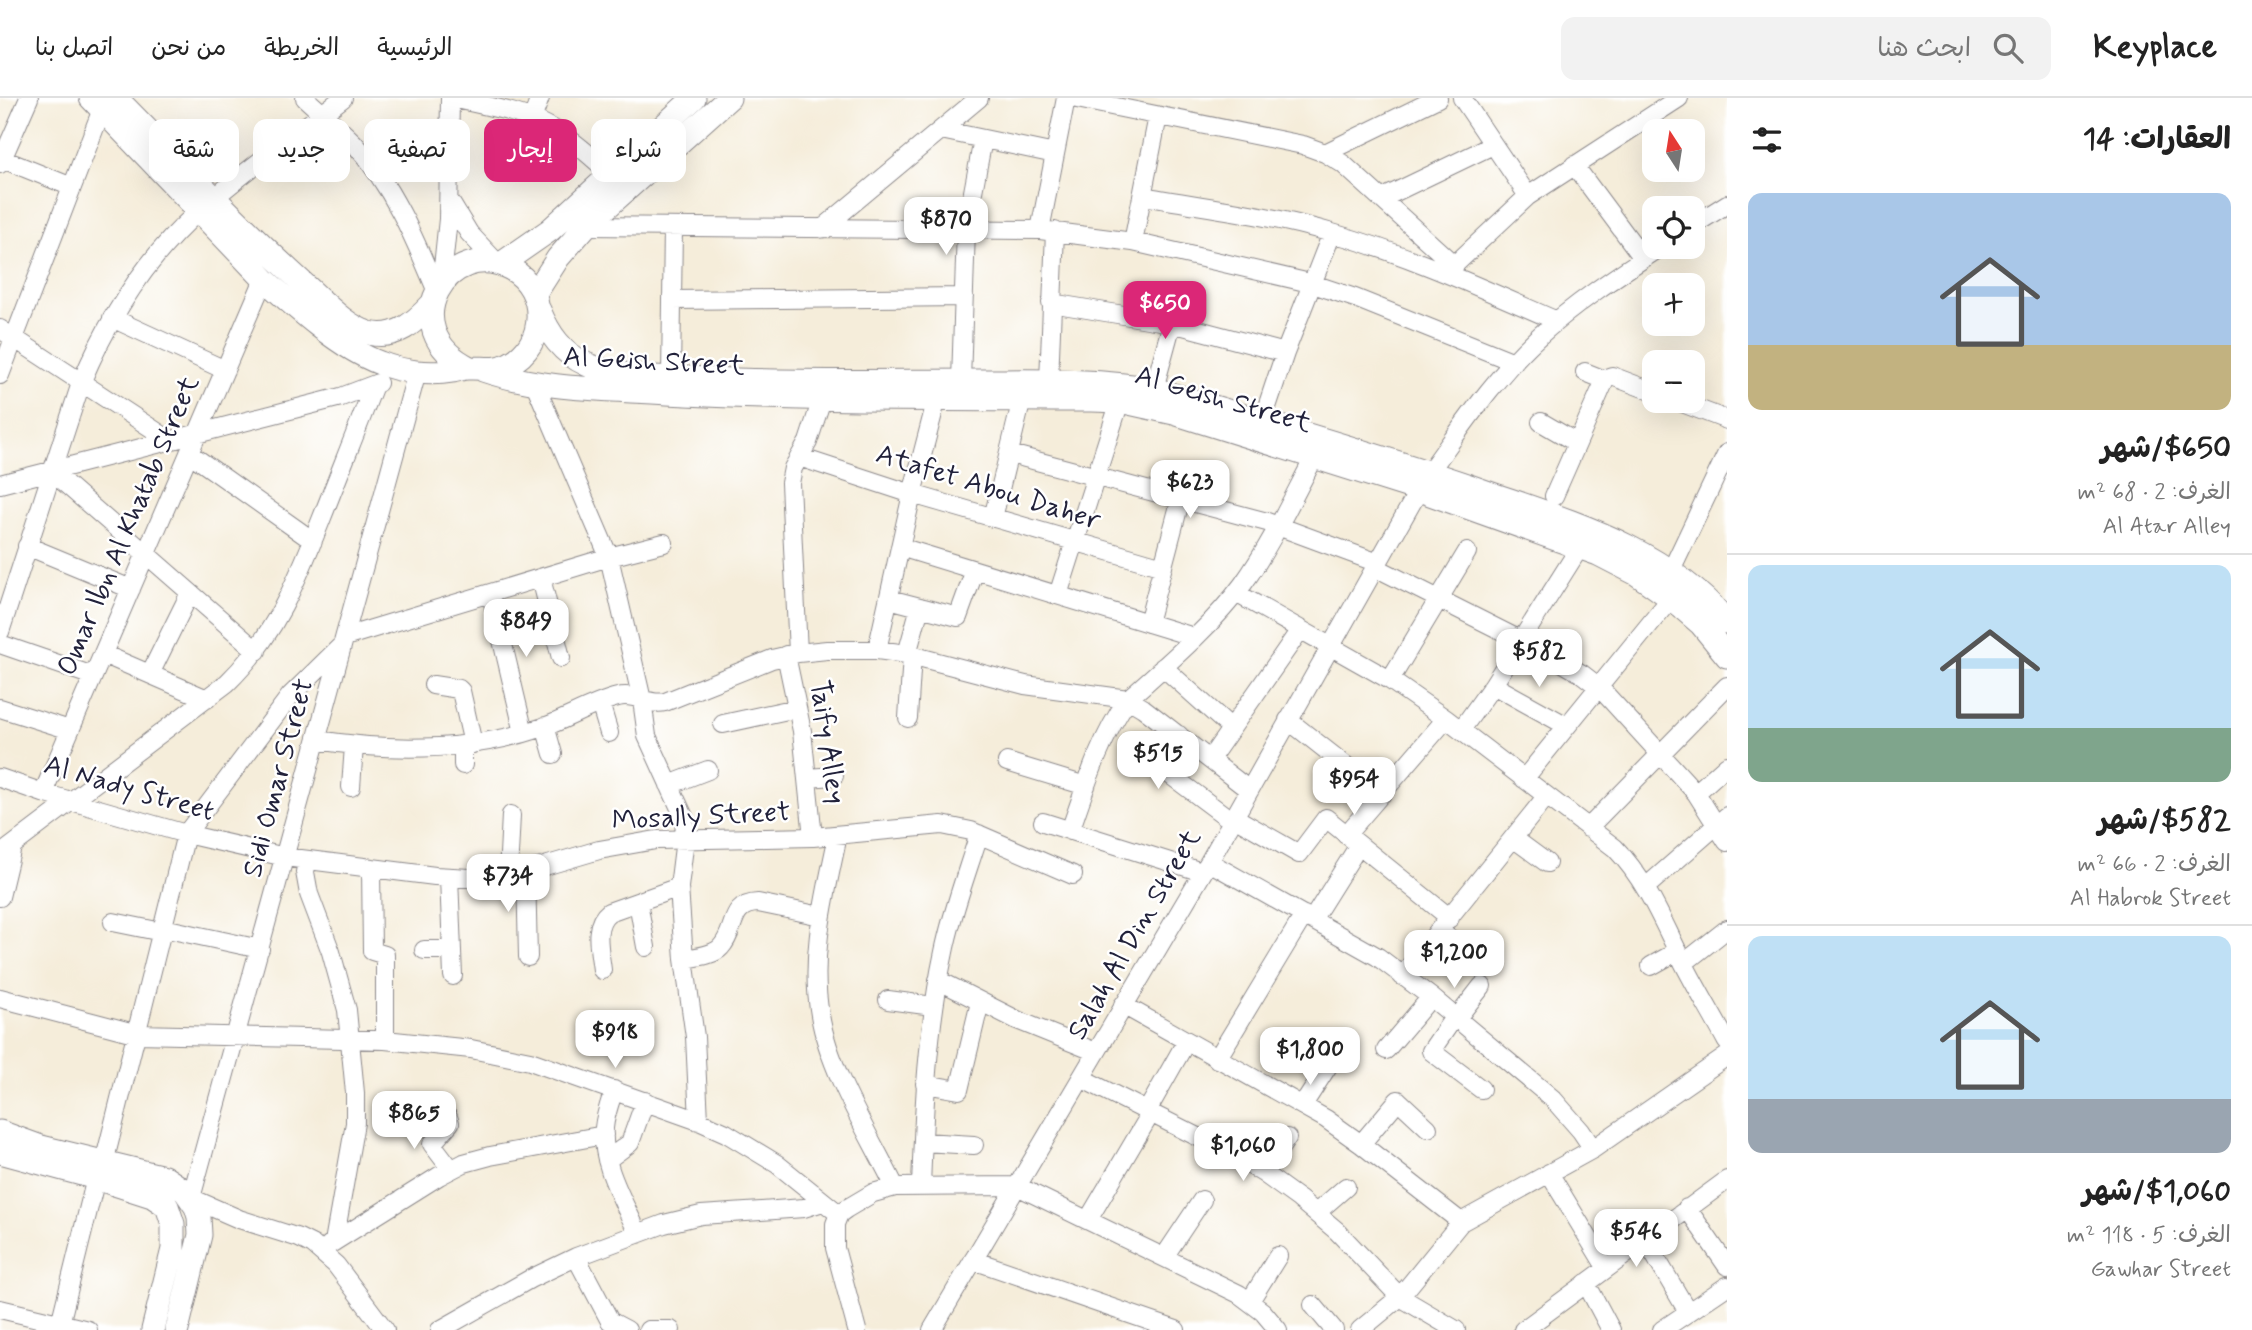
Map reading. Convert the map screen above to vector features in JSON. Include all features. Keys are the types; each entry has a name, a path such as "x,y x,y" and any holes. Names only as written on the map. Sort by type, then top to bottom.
{"main road":[{"path":"670,119 694,98"},
{"path":"537,302 558,258 586,226 729,98"},
{"name":"Al Geish Street","path":"103,102 206,205 264,279 291,304 360,354 380,363 409,371 476,369 535,384 766,399 822,399 961,381 1116,383 1154,389 1262,422 1595,546 1644,554 1671,571 1706,600 1727,622"},
{"path":"499,264 550,230 601,182"},
{"name":"Al Geish Street","path":"206,205 255,239 329,307 355,327 382,335 395,333 408,327 437,294"},
{"path":"476,263 499,264 521,276 537,302 539,323 536,336 520,357 509,364 476,369 455,360 443,350 433,328 437,294 448,277 466,266 476,263"},
{"name":"Al Geish Street","path":"537,302 545,324 558,343 575,358 602,370 671,377 783,382 937,398 1120,401 1174,413 1315,456 1424,481"},
{"name":"Al Geish Street","path":"1595,546 1671,598 1701,624 1727,656"},
{"path":"0,1132 100,1170 167,1206 172,1217 173,1249 153,1330"},
{"path":"0,1152 100,1170 164,1177 179,1186 191,1198 199,1217 200,1243 177,1330"}],"street":[{"path":"29,98 1,160 72,187"},
{"path":"305,98 353,143 379,177 402,213 437,294"},
{"path":"0,632 4,603 27,546 81,383 112,318 159,253 206,205 343,98"},
{"path":"437,294 446,241 451,98 532,119 540,98"},
{"path":"822,229 979,98"},
{"path":"1049,381 1051,303 1048,230 1055,154 1066,98"},
{"path":"1072,98 1134,104 1158,116 1303,145 1325,153 1343,164 1381,199 1450,269"},
{"path":"1325,153 1437,98"},
{"path":"1462,98 1528,196"},
{"path":"1450,269 1528,196 1679,98"},
{"path":"0,375 7,334 72,187 103,102"},
{"path":"1133,242 1158,116"},
{"path":"941,130 1055,154"},
{"path":"961,381 966,229 983,139"},
{"path":"1381,199 1493,145"},
{"path":"577,146 591,157"},
{"path":"1574,165 1642,257"},
{"path":"1143,196 1294,223 1332,233 1450,269 1557,321"},
{"path":"448,197 469,233 499,264"},
{"path":"1705,218 1727,204"},
{"path":"586,226 1048,230 1133,242 1310,283 1355,298 1514,362"},
{"path":"671,377 674,227"},
{"path":"1262,422 1284,353 1332,233"},
{"name":"Salah Al Din Street","path":"932,1330 1233,819 1424,481 1514,362 1535,339 1595,291 1642,259"},
{"name":"Omar Ibn Al Khatab Street","path":"43,793 264,279"},
{"path":"672,300 964,297"},
{"path":"1051,303 1172,323 1284,353"},
{"path":"112,318 225,370"},
{"path":"1154,389 1172,323"},
{"path":"7,334 170,441"},
{"path":"0,484 341,397 409,371"},
{"name":"Sidi Omar Street","path":"191,1198 344,640 409,371"},
{"path":"1585,372 1605,380"},
{"path":"1554,496 1605,380 1612,376 1642,387"},
{"path":"535,384 609,557 642,700 647,736 684,817 679,887 684,959 695,1037 699,1121"},
{"path":"0,897 6,851 227,683 257,651 284,607 374,385"},
{"path":"877,650 937,398"},
{"name":"Taify Alley","path":"813,837 792,654 790,482 793,468 808,442 822,399"},
{"path":"993,518 1022,399"},
{"path":"1058,595 1120,401"},
{"path":"1705,412 1727,420"},
{"path":"1541,422 1577,443"},
{"path":"189,453 313,541"},
{"path":"1671,571 1727,453"},
{"path":"1010,454 1278,525 1376,565 1565,663 1599,687 1722,820 1727,842"},
{"path":"1070,831 1105,737 1128,699 1214,618 1236,593 1255,565 1315,456"},
{"name":"Atafet Abou Daher","path":"799,457 912,494 1163,567"},
{"path":"51,471 257,651"},
{"path":"1148,623 1181,498"},
{"path":"60,1324 138,1034 186,834 290,696 344,640 609,557 664,543"},
{"path":"27,546 131,589"},
{"path":"1217,1059 1308,918 1352,840 1382,794 1493,685 1522,640 1595,546"},
{"path":"901,547 1194,636"},
{"path":"1390,680 1467,552"},
{"path":"889,599 958,617 975,570"},
{"path":"541,578 561,658"},
{"path":"150,674 190,593"},
{"path":"1236,593 1390,680 1621,854 1646,887 1727,1042"},
{"path":"491,594 524,733"},
{"path":"1524,779 1671,598"},
{"path":"908,718 909,655 920,607"},
{"path":"1210,759 1300,630"},
{"path":"0,644 93,676"},
{"path":"317,740 397,749 468,744 524,733 621,696 656,703 665,702 772,659 792,654 827,650 877,650 909,655 1025,685 1128,699 1249,790"},
{"path":"103,654 206,699"},
{"path":"1163,667 1231,728"},
{"path":"433,685 460,690 468,744 463,765"},
{"path":"1493,685 1567,726"},
{"path":"1588,828 1727,686"},
{"path":"600,703 610,733"},
{"path":"0,708 70,730"},
{"path":"723,724 797,708"},
{"path":"1288,720 1382,794"},
{"path":"545,726 553,754"},
{"path":"1179,736 1161,768 1233,819 1299,854 1325,818 1445,925 1476,959"},
{"path":"351,788 354,746"},
{"path":"1007,762 1086,786"},
{"path":"1696,793 1727,765"},
{"path":"669,785 708,770"},
{"path":"808,778 834,776"},
{"name":"Al Nady Street","path":"0,778 72,802 186,834 285,857"},
{"path":"1402,976 1546,797"},
{"path":"511,816 528,957"},
{"path":"1646,887 1722,820"},
{"path":"1043,822 1205,867 1308,918 1378,957 1456,1017 1553,1099 1593,1149"},
{"name":"Mosally Street","path":"285,857 449,877 470,877 517,872 627,844 684,839 813,837 942,825 979,834 1073,875"},
{"path":"921,1186 925,1084 933,1006 953,918 979,834"},
{"path":"838,835 821,916 817,993 825,1039 833,1061 895,1187"},
{"path":"1513,838 1547,863"},
{"path":"307,860 305,872 309,894 340,980 355,1093 355,1123 327,1246"},
{"path":"371,868 372,951 385,954 386,1040"},
{"path":"449,877 453,976"},
{"path":"602,970 598,929 600,921 609,912 679,887"},
{"path":"638,902 646,947"},
{"path":"684,959 722,947 737,913 749,904 758,903 821,916"},
{"path":"113,922 260,948"},
{"path":"1651,966 1681,957 1727,929"},
{"path":"424,950 452,950"},
{"path":"938,980 1033,1027 1096,1052"},
{"path":"1481,1089 1431,1051 1482,986"},
{"path":"1387,1050 1431,997"},
{"path":"0,998 138,1034 386,1040 501,1054 530,1061 645,1101 726,1133 769,1159 839,1214"},
{"path":"888,1000 933,1006"},
{"path":"925,1084 959,1090 980,1002"},
{"path":"1123,1005 1303,1105 1361,1144 1461,1222"},
{"path":"1088,1220 1186,1042"},
{"path":"1303,1105 1339,1049"},
{"path":"1360,1330 1400,1297 1461,1222 1593,1149 1725,1061"},
{"path":"1081,1078 1230,1153 1263,1173 1316,1213 1345,1249 1400,1297 1456,1330"},
{"path":"614,1090 604,1124 607,1160 638,1234"},
{"path":"1361,1144 1398,1100 1428,1128"},
{"path":"607,1160 628,1146 632,1140 645,1101"},
{"path":"448,1117 450,1123 432,1144 451,1169"},
{"path":"327,1246 451,1169 490,1156 604,1135"},
{"path":"1263,1173 1287,1138"},
{"path":"923,1142 974,1144"},
{"path":"1549,1173 1606,1267"},
{"path":"1523,1330 1727,1180"},
{"path":"857,1330 835,1248 835,1224 839,1214 873,1193 895,1187 921,1186 1017,1186 1239,1294 1250,1301 1278,1330"},
{"path":"1316,1213 1346,1187"},
{"path":"191,1198 239,1219 327,1246 385,1330"},
{"path":"1164,1257 1202,1200"},
{"path":"440,1330 530,1279 576,1257 664,1224 701,1215 804,1208 823,1202"},
{"path":"1687,1208 1727,1266"},
{"path":"1645,1239 1688,1312"},
{"path":"1250,1301 1278,1256"},
{"path":"576,1257 610,1321 626,1330"},
{"path":"973,1260 1175,1330"},
{"path":"1586,1283 1611,1330"},
{"path":"1669,1328 1727,1286"},
{"path":"1313,1305 1334,1330"},
{"path":"0,1309 88,1330"},
{"path":"648,1330 671,1330"}]}
